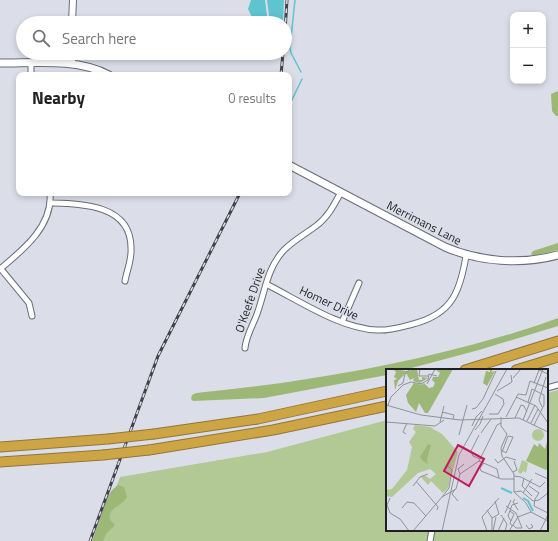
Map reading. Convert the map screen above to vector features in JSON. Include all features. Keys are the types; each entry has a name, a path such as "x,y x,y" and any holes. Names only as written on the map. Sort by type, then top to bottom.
{"highway":[{"path":"468,369 558,341"},
{"path":"519,369 558,357"},
{"path":"0,447 154,434 258,418 386,391"},
{"path":"0,462 149,450 266,432 386,406"}],"main road":[{"path":"0,63 72,64 93,68 102,72"},
{"name":"Merrimans Lane","path":"292,167 444,248 466,256 518,261 537,260 558,255"}],"street":[{"path":"72,16 73,0"},
{"path":"31,63 31,72"},
{"name":"O'Keefe Drive","path":"245,348 247,337 259,308 273,264 283,251 300,235 322,221 333,208 341,192"},
{"path":"32,316 28,303 0,269 34,236 45,222 50,204 50,196"},
{"path":"50,204 96,207 105,210 117,218 126,229 131,242 131,254 125,281"},
{"name":"Homer Drive","path":"266,284 342,322 367,330 388,330 421,322 436,316 448,306 457,292 463,274 466,256"},
{"path":"342,322 359,283"},
{"path":"548,388 558,385"},
{"path":"430,541 432,531"}],"green space":[{"path":"558,91 558,116 556,116 552,111 551,94"},
{"path":"558,243 558,250 534,256 531,254 533,251"},
{"path":"558,318 558,326 479,350 408,369 386,369 386,375 264,398 193,401 191,399 192,395 196,393 335,375 437,354 526,329"},
{"path":"558,390 558,541 96,541 120,477 267,452 386,420 386,531 548,531 548,393"},
{"path":"118,485 124,487 127,497 111,512 110,520 115,525 106,534 103,541 92,541 108,496"}],"water":[{"path":"251,0 265,0 267,16 252,16 248,9"},
{"path":"267,0 284,0 283,16 269,16"}],"waterway":[{"path":"292,29 295,0"},
{"path":"292,55 301,72"},
{"path":"292,100 302,79"}],"railway":[{"path":"286,16 287,0"},
{"path":"281,72 282,60"},
{"path":"90,541 158,356 238,196"}]}
